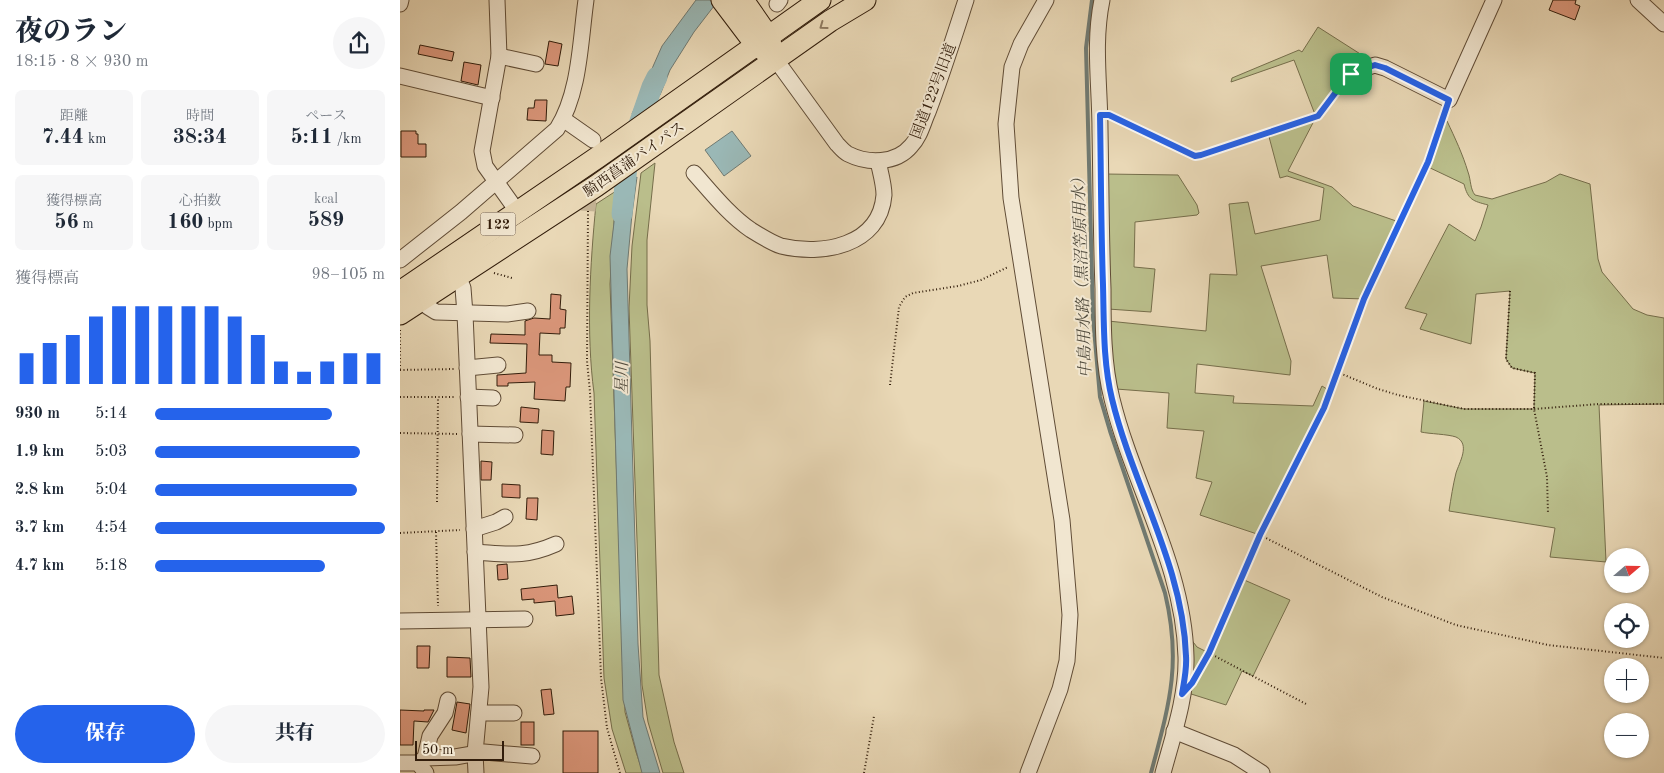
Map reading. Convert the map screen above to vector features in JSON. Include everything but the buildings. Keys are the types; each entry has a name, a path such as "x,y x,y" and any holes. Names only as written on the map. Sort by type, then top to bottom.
{"highway":[{"name":"騎西菖蒲バイパス","path":"400,314 458,276 596,164 688,94 820,0"},
{"name":"騎西菖蒲バイパス","path":"400,292 517,211 596,164 674,125 776,60 830,21 865,0"},
{"path":"736,5 776,60"},
{"path":"432,270 458,262 480,250 596,164"}],"street":[{"path":"400,4 401,0"},
{"path":"497,0 499,56 482,151 485,166 517,211"},
{"path":"400,260 496,182 557,129 564,119 577,71 586,0"},
{"name":"国道122号旧道","path":"776,60 846,154 862,159 888,160 911,147 919,135 936,91 966,0"},
{"path":"1028,773 1060,689 1067,661 1070,614 1062,520 1011,198 1007,152 1006,124 1012,68 1036,16 1046,0"},
{"path":"1102,0 1096,53 1100,115 1104,328 1109,385 1119,423 1171,570 1180,602 1184,632 1186,659 1182,694 1163,773"},
{"path":"1357,71 1375,65 1385,68 1449,100 1494,0"},
{"path":"1639,0 1664,24"},
{"path":"499,56 536,64"},
{"path":"400,76 492,98"},
{"path":"564,119 596,164"},
{"path":"694,173 720,203 750,230 780,245 809,249 831,248 848,244 862,235 874,222 880,211 884,194 878,161"},
{"path":"458,276 463,288 465,314 481,687 475,753 476,773"},
{"path":"423,299 428,308 436,312 507,314 528,311"},
{"path":"467,368 498,365"},
{"path":"468,396 493,398"},
{"path":"470,434 515,435"},
{"path":"474,529 505,517"},
{"path":"475,552 524,555 556,544"},
{"path":"400,621 525,620"},
{"path":"423,765 430,736 444,713 448,700"},
{"path":"479,713 514,714"},
{"path":"1174,731 1234,756 1262,773"},
{"path":"400,764 423,765 475,753 532,756"}],"path":[{"path":"1100,115 1109,115 1195,156 1201,155 1318,116 1345,80 1357,71"},
{"path":"1182,694 1192,683 1209,653 1260,535 1324,408 1364,299 1428,162 1449,100"},
{"path":"588,211 587,361 590,392 601,678 607,728 620,773"},
{"path":"890,385 899,307 905,298 913,293 981,280 1022,260"},
{"path":"1510,291 1506,359 1508,365 1512,368 1535,373 1534,409 1547,477 1548,514"},
{"path":"400,330 400,371 467,368"},
{"path":"1337,372 1378,390 1464,409 1534,409 1599,404 1664,404"},
{"path":"400,397 468,396"},
{"path":"436,502 438,397"},
{"path":"400,433 470,434"},
{"path":"400,533 474,529"},
{"path":"436,532 439,621"},
{"path":"1260,535 1382,597 1456,625 1548,644 1664,658"},
{"path":"1209,653 1306,704"},
{"path":"864,773 874,716"}],"green space":[{"path":"1318,27 1365,57 1357,71 1345,80 1318,117 1316,117 1294,60 1231,82 1232,78 1299,50 1302,52"},
{"path":"1316,117 1288,171 1332,187 1353,206 1399,222 1365,299 1333,298 1327,255 1261,266 1291,361 1290,375 1197,364 1195,393 1234,396 1233,403 1313,406 1322,386 1330,391 1324,408 1260,535 1200,515 1212,482 1196,478 1204,431 1167,428 1169,393 1116,389 1108,321 1206,331 1210,274 1237,275 1229,204 1248,202 1255,234 1320,220 1324,188 1287,176 1280,178 1268,133"},
{"path":"1447,121 1464,159 1475,195 1492,199 1546,182 1560,174 1590,184 1598,259 1602,272 1633,309 1647,315 1664,318 1664,404 1599,405 1605,548 1604,562 1550,557 1555,528 1449,511 1456,473 1463,454 1463,444 1456,437 1421,432 1424,401 1464,409 1534,409 1535,373 1512,368 1506,359 1510,291 1476,294 1471,344 1420,329 1427,314 1405,308 1449,224 1475,241 1488,205 1469,197 1464,184 1426,166 1439,130"},
{"path":"655,163 647,240 647,305 650,341 659,675 674,742 684,773 663,773 648,722 642,685 629,308 632,246 641,173"},
{"path":"1105,174 1178,175 1197,205 1199,213 1197,215 1135,222 1134,267 1155,269 1151,312 1108,309"},
{"path":"616,191 610,284 625,712 643,773 626,773 612,729 604,678 594,393 590,347 590,299 596,204"},
{"path":"1242,579 1290,600 1253,676 1242,671 1226,705 1188,693 1190,638 1197,647 1209,653"}],"water":[{"path":"696,0 710,0 714,6 694,32 670,70 660,95 632,114 662,46"},
{"path":"732,131 751,156 724,176 705,150"},
{"path":"637,177 627,269 638,644 643,717 660,773 642,773 623,700 610,256 618,189"}],"waterway":[{"name":"中島用水路（黒沼笠原用水）","path":"1092,0 1086,48 1093,317 1100,397 1165,593 1173,642 1173,663 1168,705 1151,773"},
{"name":"星川","path":"622,214 628,156 657,77"}],"tunnel":[{"path":"588,211 590,184"}],"route":[{"path":"1375,65 1385,68 1449,100 1428,162 1364,299 1324,408 1260,535 1209,653 1192,683 1182,694 1186,659 1180,602 1171,570 1119,423 1109,385 1104,328 1100,115 1109,115 1195,156 1318,116 1351,74 1375,65"}]}
